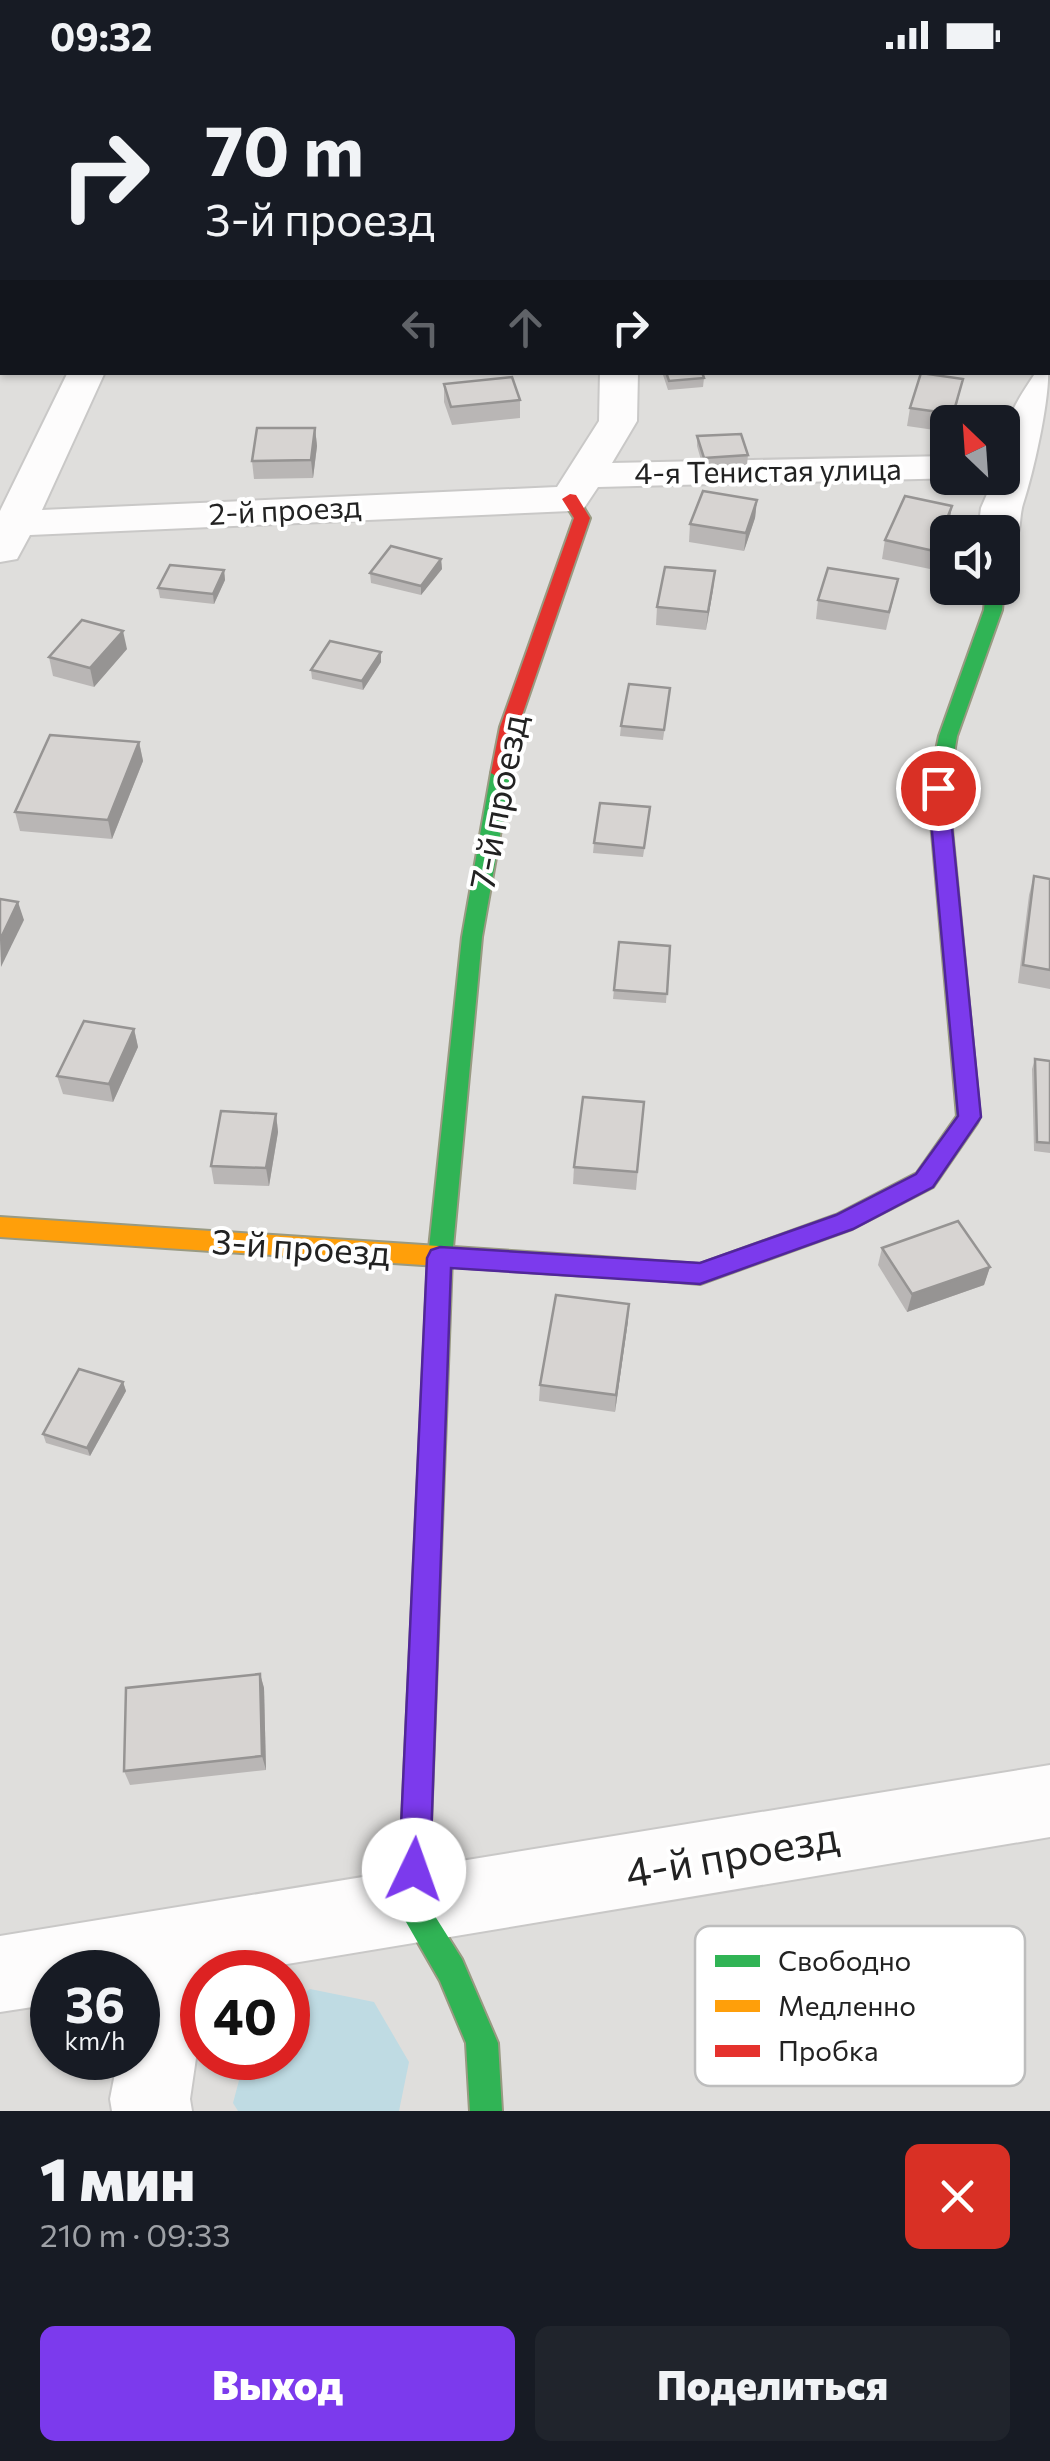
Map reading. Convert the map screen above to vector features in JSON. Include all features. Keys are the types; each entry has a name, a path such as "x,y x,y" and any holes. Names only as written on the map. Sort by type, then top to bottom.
{"street":[{"path":"5,534 85,375"},
{"path":"579,487 618,422 619,375"},
{"path":"1000,515 1024,466 1028,413 1050,380"},
{"name":"4-я Тенистая улица","path":"579,487 930,469"},
{"name":"2-й проезд","path":"5,534 579,487"},
{"name":"7-й проезд","path":"440,1258 476,918 510,727 582,518 579,487"},
{"name":"3-й проезд","path":"0,1226 700,1274 844,1222 925,1180 969,1117 938,788 948,736 994,605"},
{"path":"440,1258 413,1908 451,1970 482,2043 486,2111"},
{"name":"4-й проезд","path":"183,1944 1050,1801"},
{"path":"0,1974 183,1944 167,1997 150,2100 152,2111"}],"shaded area":[{"path":"0,375 1050,375 1050,2111 0,2111"}],"water":[{"path":"310,1989 374,2002 409,2062 399,2111 238,2111 233,2103 239,2080 310,2080"}],"building":[{"path":"667,375 704,378 669,381"},
{"path":"920,375 963,379 956,405 930,405 930,411 910,408"},
{"path":"512,377 520,400 451,407 444,384"},
{"path":"257,428 315,428 311,460 252,461"},
{"path":"741,434 748,455 704,458 697,436"},
{"path":"703,491 757,500 746,533 690,524"},
{"path":"905,496 952,506 948,515 930,515 930,550 885,540"},
{"path":"391,546 441,559 421,586 370,573"},
{"path":"170,565 224,570 213,594 158,588"},
{"path":"665,567 715,571 708,612 657,607"},
{"path":"828,568 898,579 889,612 818,600"},
{"path":"82,620 123,631 90,668 49,657"},
{"path":"330,641 381,652 362,681 311,670"},
{"path":"629,684 670,688 664,730 621,726"},
{"path":"50,735 139,742 108,820 15,812"},
{"path":"600,803 650,807 644,848 594,843"},
{"path":"1034,876 1050,879 1050,970 1023,965"},
{"path":"0,899 18,902 0,940"},
{"path":"619,942 670,946 667,994 614,990"},
{"path":"84,1021 134,1029 109,1084 57,1076"},
{"path":"1035,1059 1050,1061 1050,1143 1037,1142"},
{"path":"583,1097 644,1102 637,1172 574,1167"},
{"path":"221,1111 276,1114 266,1168 211,1166"},
{"path":"958,1221 990,1267 912,1294 882,1248"},
{"path":"556,1295 629,1304 616,1395 540,1385"},
{"path":"79,1369 123,1382 87,1448 43,1434"},
{"path":"260,1674 262,1756 124,1771 126,1688"}],"traffic: fast":[{"path":"588,1266 700,1274 844,1222 925,1180 969,1117 938,788 948,736 993,605"},
{"path":"486,2111 482,2043 451,1970 413,1908 440,1258 472,937 501,773"}],"traffic: slow":[{"path":"0,1227 588,1266"}],"traffic: jam":[{"path":"501,773 509,727 582,518 570,499"}],"route":[{"path":"414,1870 440,1258 700,1274 844,1222 925,1180 969,1117 938,788"}]}
